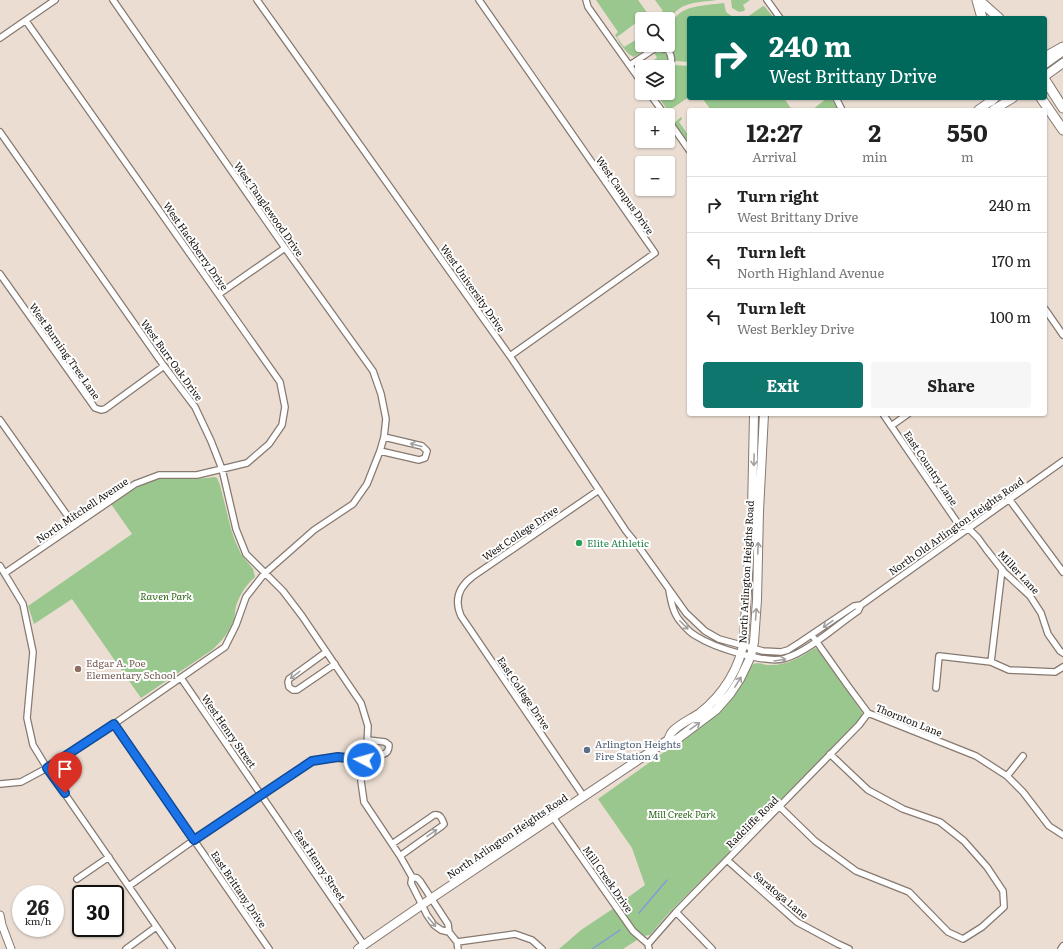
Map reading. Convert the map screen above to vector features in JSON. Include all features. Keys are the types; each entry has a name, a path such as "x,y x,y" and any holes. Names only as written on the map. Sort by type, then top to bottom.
{"main road":[{"path":"980,1 982,16"},
{"path":"980,1 989,16"},
{"path":"980,1 998,16"},
{"path":"1047,57 1063,47"},
{"path":"1047,63 1063,51"},
{"path":"1047,75 1063,64"},
{"path":"1047,83 1063,108"},
{"path":"1042,100 1063,130"},
{"path":"982,108 993,102"},
{"name":"North Arlington Heights Road","path":"361,947 421,905 668,740 672,733 700,712 731,678 743,649 752,512 754,416"},
{"name":"North Arlington Heights Road","path":"668,740 676,740 716,710 730,694 740,679 751,656 757,600 764,416"}],"street":[{"path":"0,38 55,0"},
{"name":"West Tanglewood Drive","path":"0,784 21,782 47,768 114,724 225,647 236,625 246,597 264,574 314,530 353,504 367,484 377,461 384,437 386,418 384,406 373,371 285,248 113,0"},
{"name":"West University Drive","path":"258,0 510,356 626,531 686,613 705,631 743,649"},
{"name":"West Campus Drive","path":"479,0 655,253 510,356"},
{"path":"586,0 588,7 635,72"},
{"path":"767,0 779,16"},
{"name":"West Hackberry Drive","path":"26,20 280,382 285,407 282,425 269,444 247,463 222,469"},
{"path":"638,60 657,47 668,50 672,60"},
{"path":"630,65 635,62"},
{"path":"675,130 687,147"},
{"name":"West Burr Oak Drive","path":"0,132 164,366 195,407 222,469 236,529 246,554 264,574 283,591 302,616 361,703 368,726 368,740 361,781 364,802 400,856 412,877"},
{"path":"219,294 285,248"},
{"name":"West Burning Tree Lane","path":"0,274 95,408 101,410 105,409 164,366"},
{"path":"1047,312 1063,335"},
{"name":"East Country Lane","path":"884,416 959,525 968,528"},
{"path":"891,426 905,416"},
{"path":"0,420 74,525"},
{"path":"380,451 419,460 425,458 426,455 426,451 422,446 384,437"},
{"name":"North Old Arlington Heights Road","path":"743,649 753,648 763,651 781,652 788,650 854,606 861,605 1063,461"},
{"name":"North Mitchell Avenue","path":"5,573 135,484 160,476 197,475 222,469"},
{"name":"West College Drive","path":"458,597 462,587 472,577 599,490"},
{"path":"1009,499 1063,572"},
{"name":"Miller Lane","path":"968,528 978,538 1002,569 1030,596 1041,613 1048,634 1063,653"},
{"path":"0,566 23,604 32,645 33,652 27,718 33,745 47,768 172,949"},
{"path":"991,662 1002,569"},
{"path":"669,590 672,605 679,620 695,636 713,645 743,649"},
{"name":"East College Drive","path":"458,597 458,609 461,616 584,796"},
{"name":"North Old Arlington Heights Road","path":"743,649 751,656 768,660 785,659 794,656 858,611 861,605"},
{"name":"Thornton Lane","path":"812,635 868,713 976,756 1007,776 1023,792 1048,826 1063,835"},
{"path":"326,652 289,678 289,687 293,690 297,690 335,664"},
{"path":"936,688 939,656 991,662 1009,670 1055,672 1063,667"},
{"name":"West Henry Street","path":"181,678 262,794"},
{"name":"Radcliffe Road","path":"649,946 676,912 780,807 859,725 868,713"},
{"name":"East Brittany Drive","path":"114,724 269,949"},
{"path":"366,753 382,755 387,753 389,748 385,742 368,740"},
{"path":"780,807 815,841 856,871 909,892 948,932 963,938 982,927 1004,907 1003,891 987,867 964,841 940,822 903,809 868,790 830,754"},
{"path":"1007,776 1023,756"},
{"path":"129,886 194,840 312,761 338,757 364,760"},
{"name":"East Henry Street","path":"262,794 361,947"},
{"path":"392,844 434,815 439,815 441,817 444,824 442,826 400,856"},
{"name":"Mill Creek Drive","path":"553,817 633,931 649,946"},
{"path":"77,879 109,857"},
{"name":"Saratoga Lane","path":"727,860 797,922 849,949"},
{"path":"449,932 441,930 434,925 421,905 411,883 412,877 420,881 432,898 448,924 449,932 457,942 458,949"},
{"path":"676,912 712,949"},
{"path":"0,915 2,926 11,949"},
{"path":"126,949 156,927"},
{"path":"457,942 515,934 532,940 542,949"}],"green space":[{"path":"596,0 638,0 647,12 635,12 635,24 617,37 624,47 635,40 635,52 642,52 634,57 631,56 623,48 615,35 618,32"},
{"path":"655,0 717,0 688,4 675,13 661,12 663,11"},
{"path":"731,0 750,0 743,5 745,9 744,11 739,12 732,8"},
{"path":"724,3 726,12 731,16 687,16 687,62 675,61 675,18 684,10"},
{"path":"763,6 772,16 749,16"},
{"path":"654,52 662,52 666,54 668,59 654,60 657,58"},
{"path":"675,65 687,66 687,98 672,108 666,108 661,100 675,100"},
{"path":"704,100 785,100 791,108 710,108"},
{"path":"824,100 832,100 837,108 814,108"},
{"path":"681,117 682,119 679,122 687,133 687,140 675,124 675,122"},
{"name":"Raven Park","path":"215,477 220,485 235,541 241,554 253,569 255,577 239,598 234,619 228,632 212,650 141,698 72,599 34,624 28,606 132,534 111,504 135,488 156,479 196,479"},
{"name":"Mill Creek Park","path":"815,648 818,650 862,712 862,716 667,915 650,935 643,936 638,932 619,904 645,885 632,848 598,799 715,716 734,696 753,664 781,664 799,658"},
{"path":"614,908 637,940 623,949 559,949 581,930"}],"waterway":[{"path":"639,913 667,880"},
{"path":"592,949 620,930"}],"place":[{"name":"Elite Athletic","path":"579,543"},
{"name":"Edgar A. Poe Elementary School","path":"78,669"},
{"name":"Arlington Heights Fire Station 4","path":"587,750"}],"route":[{"path":"65,793 47,768 114,724 194,840 312,761 338,757 364,760"}]}
